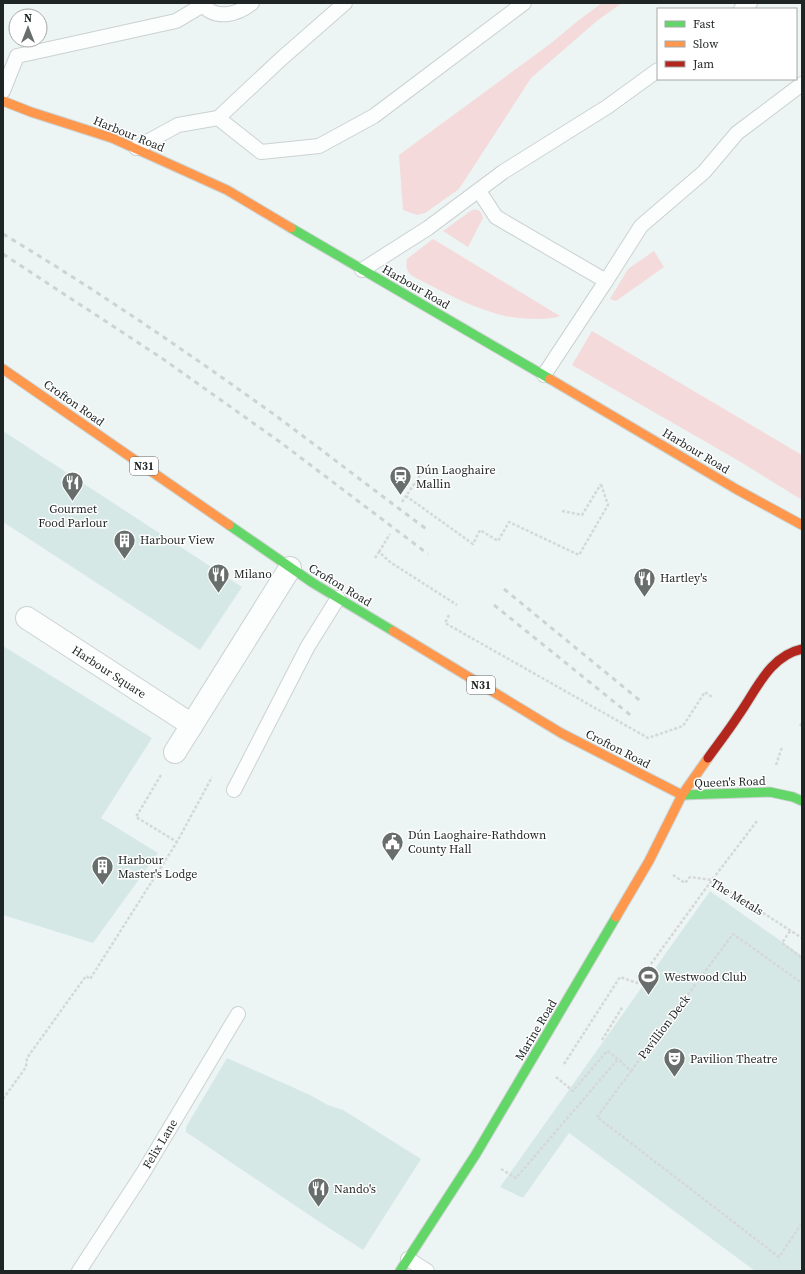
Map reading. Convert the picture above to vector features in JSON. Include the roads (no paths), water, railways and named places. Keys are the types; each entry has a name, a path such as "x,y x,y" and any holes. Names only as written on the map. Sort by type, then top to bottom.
{"main road":[{"name":"Harbour Road","path":"3,101 31,112 112,138 226,190 544,375 736,489 802,525"},
{"name":"Crofton Road","path":"3,368 290,568 561,733 682,795"},
{"path":"682,795 739,714 766,672 792,651 802,649"},
{"name":"Queen's Road","path":"682,795 770,792 793,797 802,801"},
{"name":"Marine Road","path":"400,1271 476,1154 649,861 682,795"}],"street":[{"path":"175,752 290,568"},
{"name":"Harbour Square","path":"26,618 192,725"}],"lane":[{"path":"3,91 17,56 176,21 202,4 213,12 224,15 235,14 245,9 252,3"},
{"path":"136,148 178,125 218,118 281,59 345,3"},
{"path":"218,118 261,152 319,146 374,116 524,3"},
{"path":"362,270 428,228 504,172 607,107 657,71"},
{"path":"544,375 641,226 704,172 737,133 802,84"},
{"path":"479,191 496,217 606,281"},
{"path":"234,790 308,646 338,598"},
{"name":"Felix Lane","path":"79,1271 143,1173 238,1014"},
{"path":"408,1259 427,1271"}],"railway":[{"path":"3,234 139,320 206,366 272,413 429,531"},
{"path":"3,254 163,359 280,442 428,554"},
{"path":"504,589 643,703"},
{"path":"494,605 634,718"}],"place":[{"name":"Dún Laoghaire Mallin","path":"400,496"},
{"name":"Gourmet Food Parlour","path":"73,502"},
{"name":"Harbour View","path":"124,560"},
{"name":"Milano","path":"219,594"},
{"name":"Hartley's","path":"645,598"},
{"name":"Dún Laoghaire-Rathdown County Hall","path":"392,862"},
{"name":"Harbour Master's Lodge","path":"103,886"},
{"name":"Westwood Club","path":"648,996"},
{"name":"Pavilion Theatre","path":"674,1078"},
{"name":"Nando's","path":"319,1208"}]}
